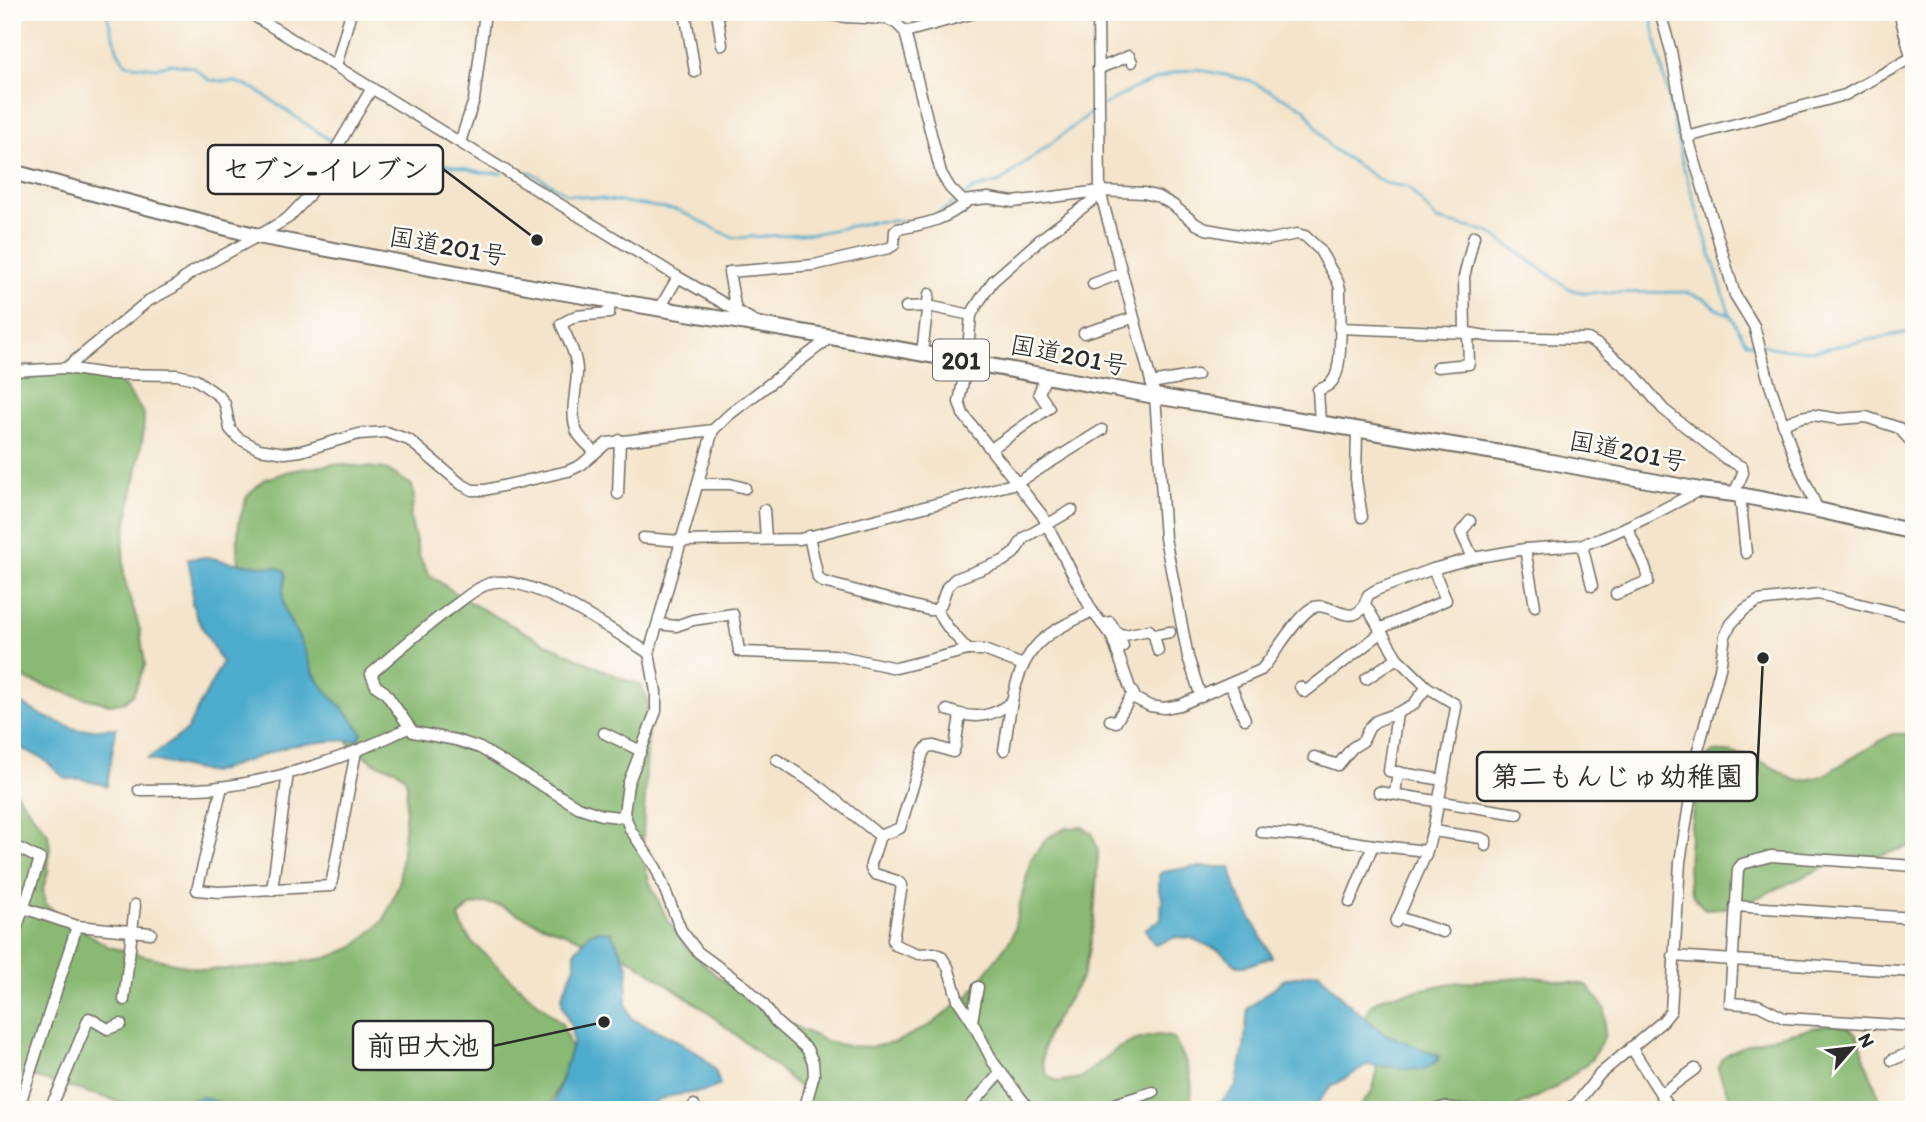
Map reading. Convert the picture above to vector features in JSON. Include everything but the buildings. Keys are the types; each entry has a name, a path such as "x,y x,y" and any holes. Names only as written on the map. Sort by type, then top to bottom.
{"highway":[{"name":"国道201号","path":"12,172 258,236 1046,376 1153,390 1320,423 1818,510 1914,532"}],"street":[{"path":"248,12 678,277 763,325"},
{"path":"336,66 351,12"},
{"path":"460,142 474,100 485,12"},
{"path":"685,12 695,72"},
{"path":"717,12 722,45"},
{"path":"809,12 887,19 905,32 942,173 950,188 963,199 988,198 1013,202 1100,193 1144,193 1173,205 1206,229 1266,240 1297,234 1305,236 1319,249 1340,289 1340,361 1330,385 1318,390 1320,423"},
{"path":"905,32 977,12"},
{"path":"1098,12 1100,193 1153,390 1165,538 1188,657 1201,697"},
{"path":"1660,12 1671,51 1687,137 1735,295 1754,326 1795,459 1818,510"},
{"path":"1687,137 1844,95 1912,63 1899,12"},
{"path":"1098,69 1129,56 1132,61"},
{"path":"66,368 148,301 174,287 191,273 288,218 307,198 372,88"},
{"path":"1100,193 993,281 971,315 967,361 959,401 963,414 1042,515 1092,611 1112,637 1132,693 1136,699 1150,706 1164,708 1180,705 1261,670 1286,634 1311,608 1319,606 1347,616 1356,613 1365,604 1368,595 1376,590 1433,569 1473,558 1525,549 1582,545 1627,527 1700,490"},
{"path":"736,311 729,272 814,265 890,248 894,245 895,231 931,223 950,214 963,199"},
{"path":"1437,367 1469,364 1464,277 1474,236"},
{"path":"1093,284 1121,273"},
{"path":"660,308 678,277"},
{"path":"922,353 929,294"},
{"path":"595,453 579,436 575,426 578,370 561,324 576,316 609,313 610,300"},
{"path":"906,307 928,306 971,315"},
{"path":"1084,333 1133,318"},
{"path":"1339,328 1466,333 1493,337 1588,339 1634,374 1663,409 1725,458 1742,467 1737,495 1746,553"},
{"path":"804,1110 814,1075 813,1062 807,1049 775,1021 747,988 698,952 681,930 656,868 630,829 624,813 628,784 656,711 656,692 649,653 713,430 831,337"},
{"path":"12,371 66,368 106,374 177,375 195,379 219,396 225,404 230,429 238,438 260,449 285,453 301,451 359,434 386,432 410,440 472,491 568,471 581,465 607,443 713,430"},
{"path":"1153,390 1197,375"},
{"path":"991,449 1049,408 1039,393 1046,376"},
{"path":"1783,424 1814,415 1839,419 1866,417 1899,428 1914,445"},
{"path":"1357,429 1356,479 1362,517"},
{"path":"643,538 681,541 800,538 1017,483 1102,430"},
{"path":"618,494 620,440"},
{"path":"698,484 730,484 745,488"},
{"path":"764,510 766,539"},
{"path":"808,536 816,574 823,582 936,610 942,604 947,587 955,579 1003,561 1014,553 1024,538 1072,510"},
{"path":"1470,521 1461,532 1473,558"},
{"path":"1616,594 1648,581 1646,570 1627,527"},
{"path":"1582,545 1592,586"},
{"path":"1525,549 1535,606"},
{"path":"1305,693 1380,631 1446,600 1433,569"},
{"path":"624,813 619,817 602,815 578,807 480,748 456,740 413,732 385,692 376,686 371,674 444,613 476,590 492,583 514,582 531,588 570,606 649,653"},
{"path":"1565,1110 1576,1104 1600,1074 1663,1021 1671,1011 1680,862 1697,754 1720,669 1725,636 1731,624 1758,600 1818,594 1914,617"},
{"path":"1365,604 1397,658 1427,687 1455,704 1457,708 1433,831 1397,919 1443,932"},
{"path":"936,610 968,650"},
{"path":"1004,750 1023,665 1037,645 1050,634 1092,611"},
{"path":"658,624 676,626 693,620 733,614 738,651 742,652 835,655 897,668 968,650 984,650 1023,665"},
{"path":"1102,624 1110,622 1118,633 1123,646 1117,652"},
{"path":"1118,633 1125,635 1149,630 1154,635 1158,651"},
{"path":"1154,635 1170,632"},
{"path":"1366,679 1397,658"},
{"path":"1230,684 1245,719"},
{"path":"1314,757 1338,765 1352,748 1363,741 1369,728 1384,717 1413,705 1427,687"},
{"path":"1110,720 1115,722 1132,693"},
{"path":"947,710 960,715 992,715 1013,701"},
{"path":"1396,713 1389,771 1443,780"},
{"path":"880,836 900,828 927,747 934,746 953,752 960,715"},
{"path":"139,790 222,787 252,783 356,751 408,727"},
{"path":"604,733 641,751"},
{"path":"222,787 197,890 219,892 331,886 356,751"},
{"path":"778,760 818,786 880,836"},
{"path":"1395,794 1398,772"},
{"path":"272,890 288,773"},
{"path":"1379,792 1518,814"},
{"path":"1433,831 1481,838 1486,840 1486,846"},
{"path":"1261,832 1426,851"},
{"path":"880,836 871,869 875,874 898,881 902,885 893,940 895,946 919,954 934,953 941,956 948,967 958,1000 993,1062 1030,1110"},
{"path":"12,845 40,859 12,943"},
{"path":"1350,902 1373,845"},
{"path":"1914,866 1770,856 1742,864 1738,869 1730,1003 1758,1005 1784,1018 1914,1026"},
{"path":"12,904 77,926 150,933"},
{"path":"124,1000 135,905"},
{"path":"1735,906 1914,918"},
{"path":"20,1108 77,926"},
{"path":"1673,956 1914,972"},
{"path":"972,1021 978,987"},
{"path":"49,1110 89,1018 108,1029 121,1024"},
{"path":"1631,1047 1669,1109"},
{"path":"1892,1060 1914,1051"},
{"path":"1661,1094 1695,1069"},
{"path":"971,1106 1001,1072"},
{"path":"1096,1110 1153,1092"},
{"path":"1433,1110 1466,1110"}],"green space":[{"path":"12,365 71,368 109,378 124,386 144,414 143,435 123,545 124,578 140,630 145,665 133,695 122,703 109,704 73,695 12,675"},
{"path":"335,464 386,469 412,485 414,499 410,517 420,558 428,574 469,602 547,644 639,684 647,697 642,855 649,881 667,919 687,948 718,977 783,1021 828,1042 871,1047 896,1042 932,1024 970,994 1012,937 1031,859 1047,838 1066,828 1082,827 1092,833 1098,852 1094,918 1082,977 1048,1032 1042,1061 1047,1075 1058,1082 1080,1078 1118,1048 1139,1039 1158,1035 1174,1038 1191,1083 1192,1092 1186,1110 807,1110 799,1087 776,1067 701,1007 627,957 501,906 485,903 470,906 459,917 463,929 473,943 562,1024 571,1049 548,1110 134,1110 114,1100 12,1071 12,776 16,793 48,834 48,872 43,888 45,903 109,947 203,970 257,968 327,958 354,947 384,920 399,884 406,809 405,777 395,769 375,763 350,745 315,698 240,572 237,547 239,522 247,496 263,480 289,471"},
{"path":"1892,734 1914,734 1914,845 1878,856 1854,856 1838,861 1737,907 1705,909 1692,893 1690,886 1690,842 1697,784 1705,760 1713,752 1745,756 1769,765 1793,779 1805,780 1822,776"},
{"path":"1535,977 1587,985 1605,1009 1604,1037 1591,1060 1555,1088 1511,1110 1357,1110 1372,1092 1377,1073 1375,1051 1366,1015 1371,1004 1384,997 1452,983"},
{"path":"1832,1024 1850,1028 1857,1034 1880,1099 1888,1110 1740,1110 1727,1092 1718,1069 1721,1060 1742,1047 1757,1042"}],"water":[{"path":"207,557 285,571 283,600 287,615 317,679 362,733 358,740 289,746 211,773 147,759 186,731 222,663 197,618 192,603 192,579 188,559"},
{"path":"12,698 45,717 78,730 116,728 107,786 82,779 66,779 42,758 12,744"},
{"path":"1193,867 1231,867 1236,890 1272,957 1237,966 1220,951 1191,938 1176,937 1155,945 1145,929 1161,919 1159,875 1162,872"},
{"path":"596,931 611,932 628,966 626,1004 632,1019 698,1053 714,1069 720,1085 700,1092 663,1098 644,1110 552,1110 573,1042 562,996 575,966 575,951 589,934"},
{"path":"1318,972 1344,1000 1383,1033 1439,1056 1436,1062 1423,1070 1368,1065 1331,1087 1317,1103 1316,1110 1203,1110 1220,1103 1236,1087 1248,1008 1285,979"},
{"path":"202,1097 240,1110 180,1110 186,1103"}],"waterway":[{"path":"106,12 118,52 126,64 156,68 170,64 193,67 209,80 236,82 255,89 328,139 350,147 485,173 502,173"},
{"path":"1650,12 1683,165 1730,315 1746,342 1755,344"},
{"path":"1104,105 1137,87 1173,73 1196,69 1248,80 1304,108 1330,147 1384,183 1408,187 1437,220 1489,232 1570,289 1584,293 1686,292 1705,299 1730,315"},
{"path":"964,196 974,189 1000,182 1095,110"},
{"path":"516,173 531,172 567,194 678,210 733,238 817,233 872,222 916,220 935,215 959,200"},
{"path":"1762,345 1813,351 1914,331"}],"place":[{"name":"セブン-イレブン","path":"537,240"},
{"name":"第二もんじゅ幼稚園","path":"1763,658"},
{"name":"前田大池","path":"604,1022"}]}
